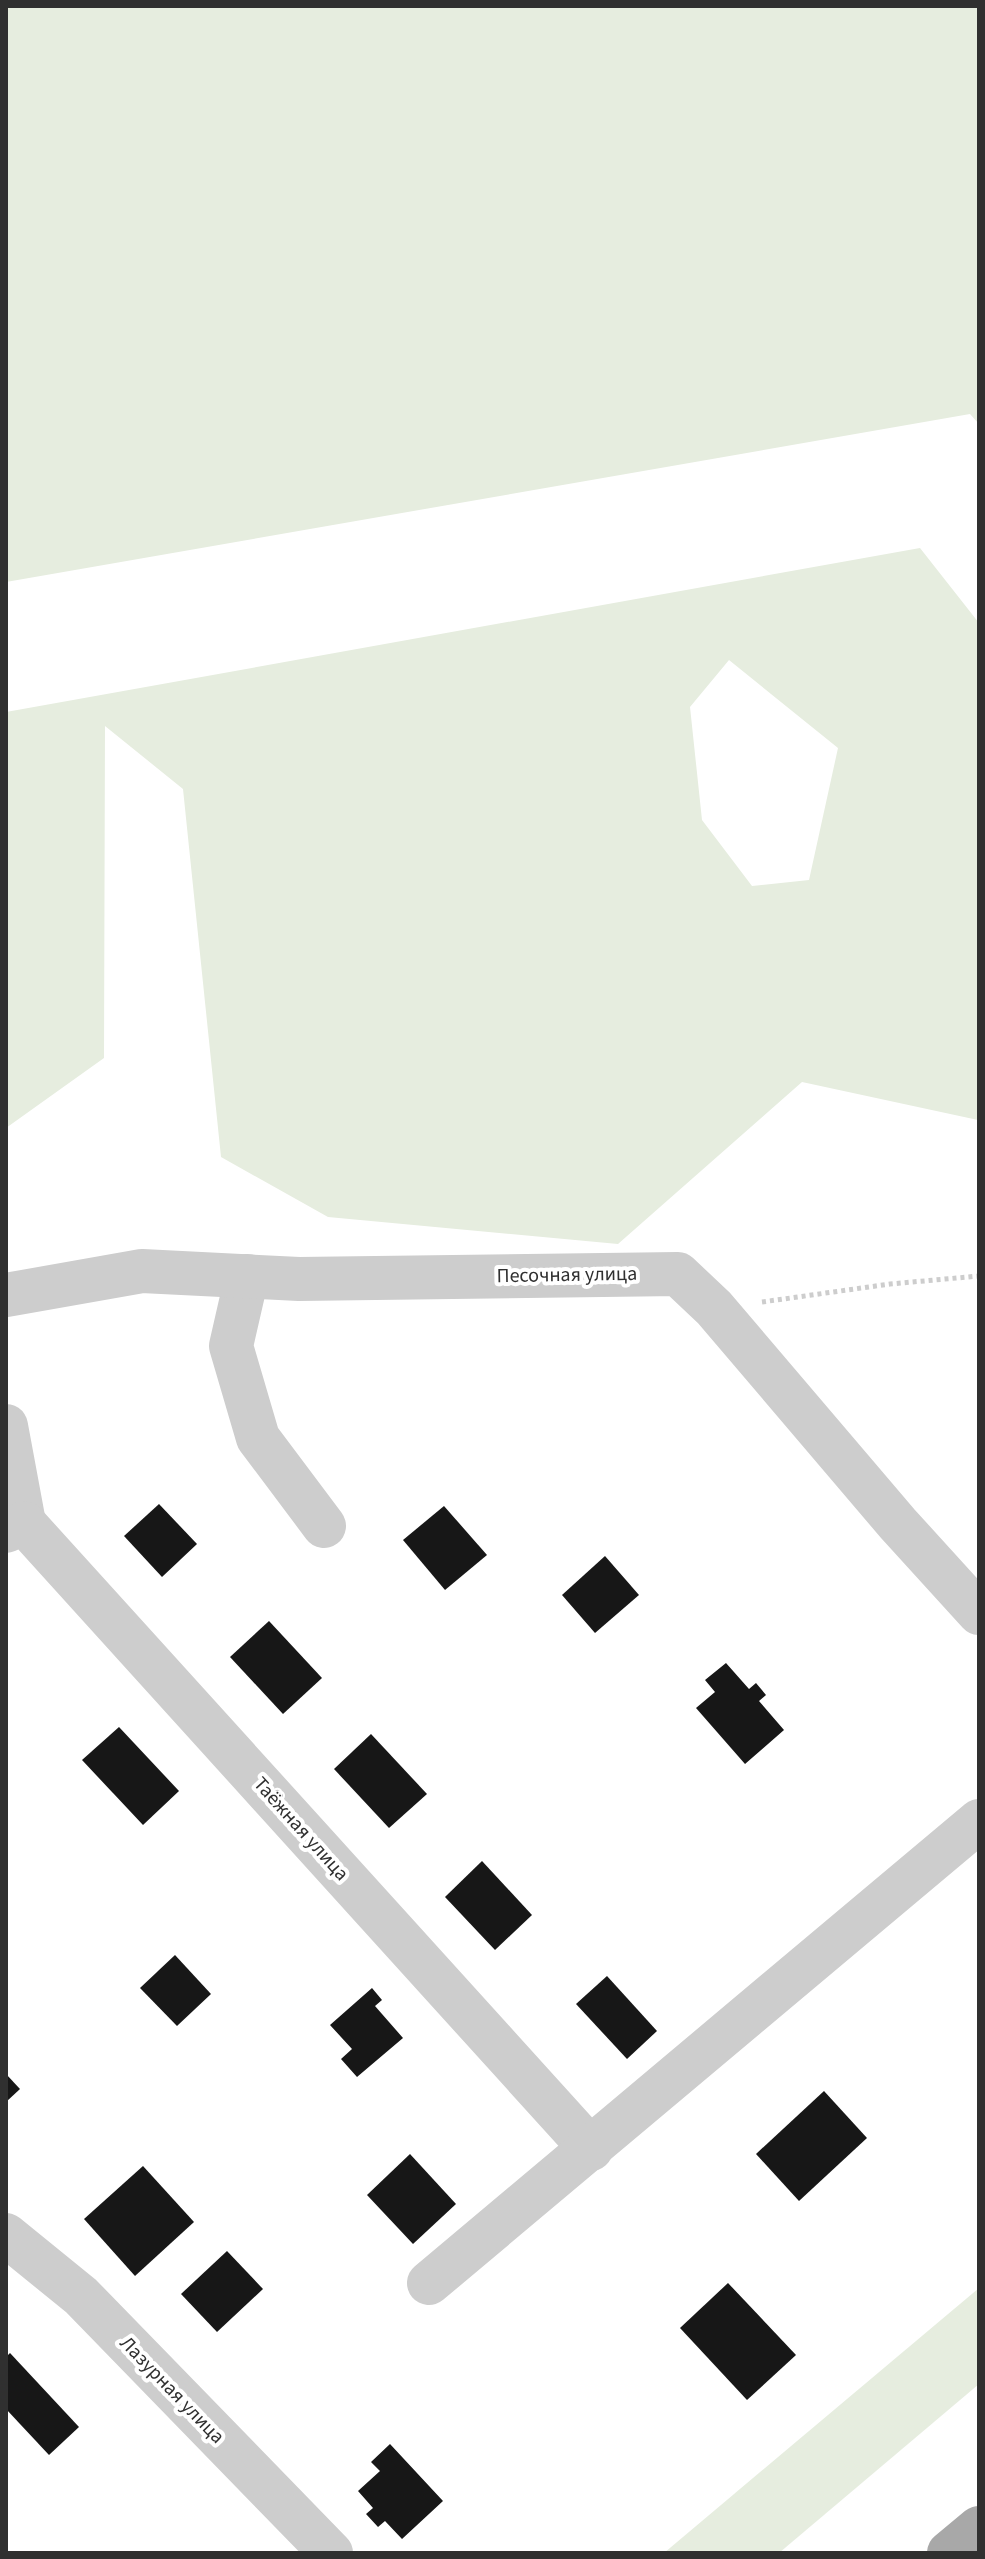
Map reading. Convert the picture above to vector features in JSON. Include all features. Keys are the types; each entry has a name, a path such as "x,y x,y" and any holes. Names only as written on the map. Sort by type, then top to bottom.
{"main road":[{"path":"949,2553 979,2528"}],"street":[{"name":"Песочная улица","path":"6,1295 142,1271 299,1279 678,1274 714,1308 898,1524 979,1613"},
{"path":"247,1276 231,1346 258,1438 324,1526"},
{"path":"6,1426 15,1527"},
{"name":"Таёжная улица","path":"15,1527 591,2149"},
{"path":"429,2283 979,1821"},
{"name":"Лазурная улица","path":"6,2235 81,2296 331,2553"}],"path":[{"path":"714,1308 890,1284 979,1276"}],"shaded area":[{"path":"6,6 979,6 979,424 970,414 6,582"},
{"path":"920,548 979,623 978,1120 802,1082 618,1244 328,1217 221,1157 183,789 105,726 104,1058 6,1128 6,712","holes":["729,660 838,748 809,880 752,886 702,820 690,707"]},
{"path":"979,2288 979,2384 779,2553 664,2553"}],"building":[{"path":"159,1504 197,1544 162,1577 124,1536"},
{"path":"444,1506 487,1555 445,1590 403,1540"},
{"path":"605,1556 639,1595 595,1633 562,1595"},
{"path":"269,1621 322,1678 283,1714 230,1657"},
{"path":"726,1663 749,1689 756,1683 766,1695 759,1701 784,1730 745,1764 696,1708 715,1692 705,1680"},
{"path":"119,1727 179,1791 143,1825 82,1760"},
{"path":"371,1734 427,1794 389,1828 334,1769"},
{"path":"482,1861 532,1915 495,1950 445,1897"},
{"path":"175,1955 211,1994 177,2026 140,1988"},
{"path":"607,1976 657,2031 627,2059 576,2004"},
{"path":"372,1988 382,2000 375,2006 403,2038 357,2077 341,2059 352,2049 330,2025"},
{"path":"6,2074 20,2089 6,2102"},
{"path":"824,2091 867,2138 799,2201 756,2154"},
{"path":"410,2154 456,2204 413,2244 367,2195"},
{"path":"143,2166 194,2222 135,2276 84,2219"},
{"path":"227,2251 263,2289 217,2332 181,2294"},
{"path":"728,2283 796,2355 747,2400 680,2328"},
{"path":"10,2353 79,2427 49,2455 6,2409 6,2357"},
{"path":"390,2444 443,2501 402,2539 385,2521 378,2527 366,2514 373,2508 358,2491 380,2471 371,2462"}]}
